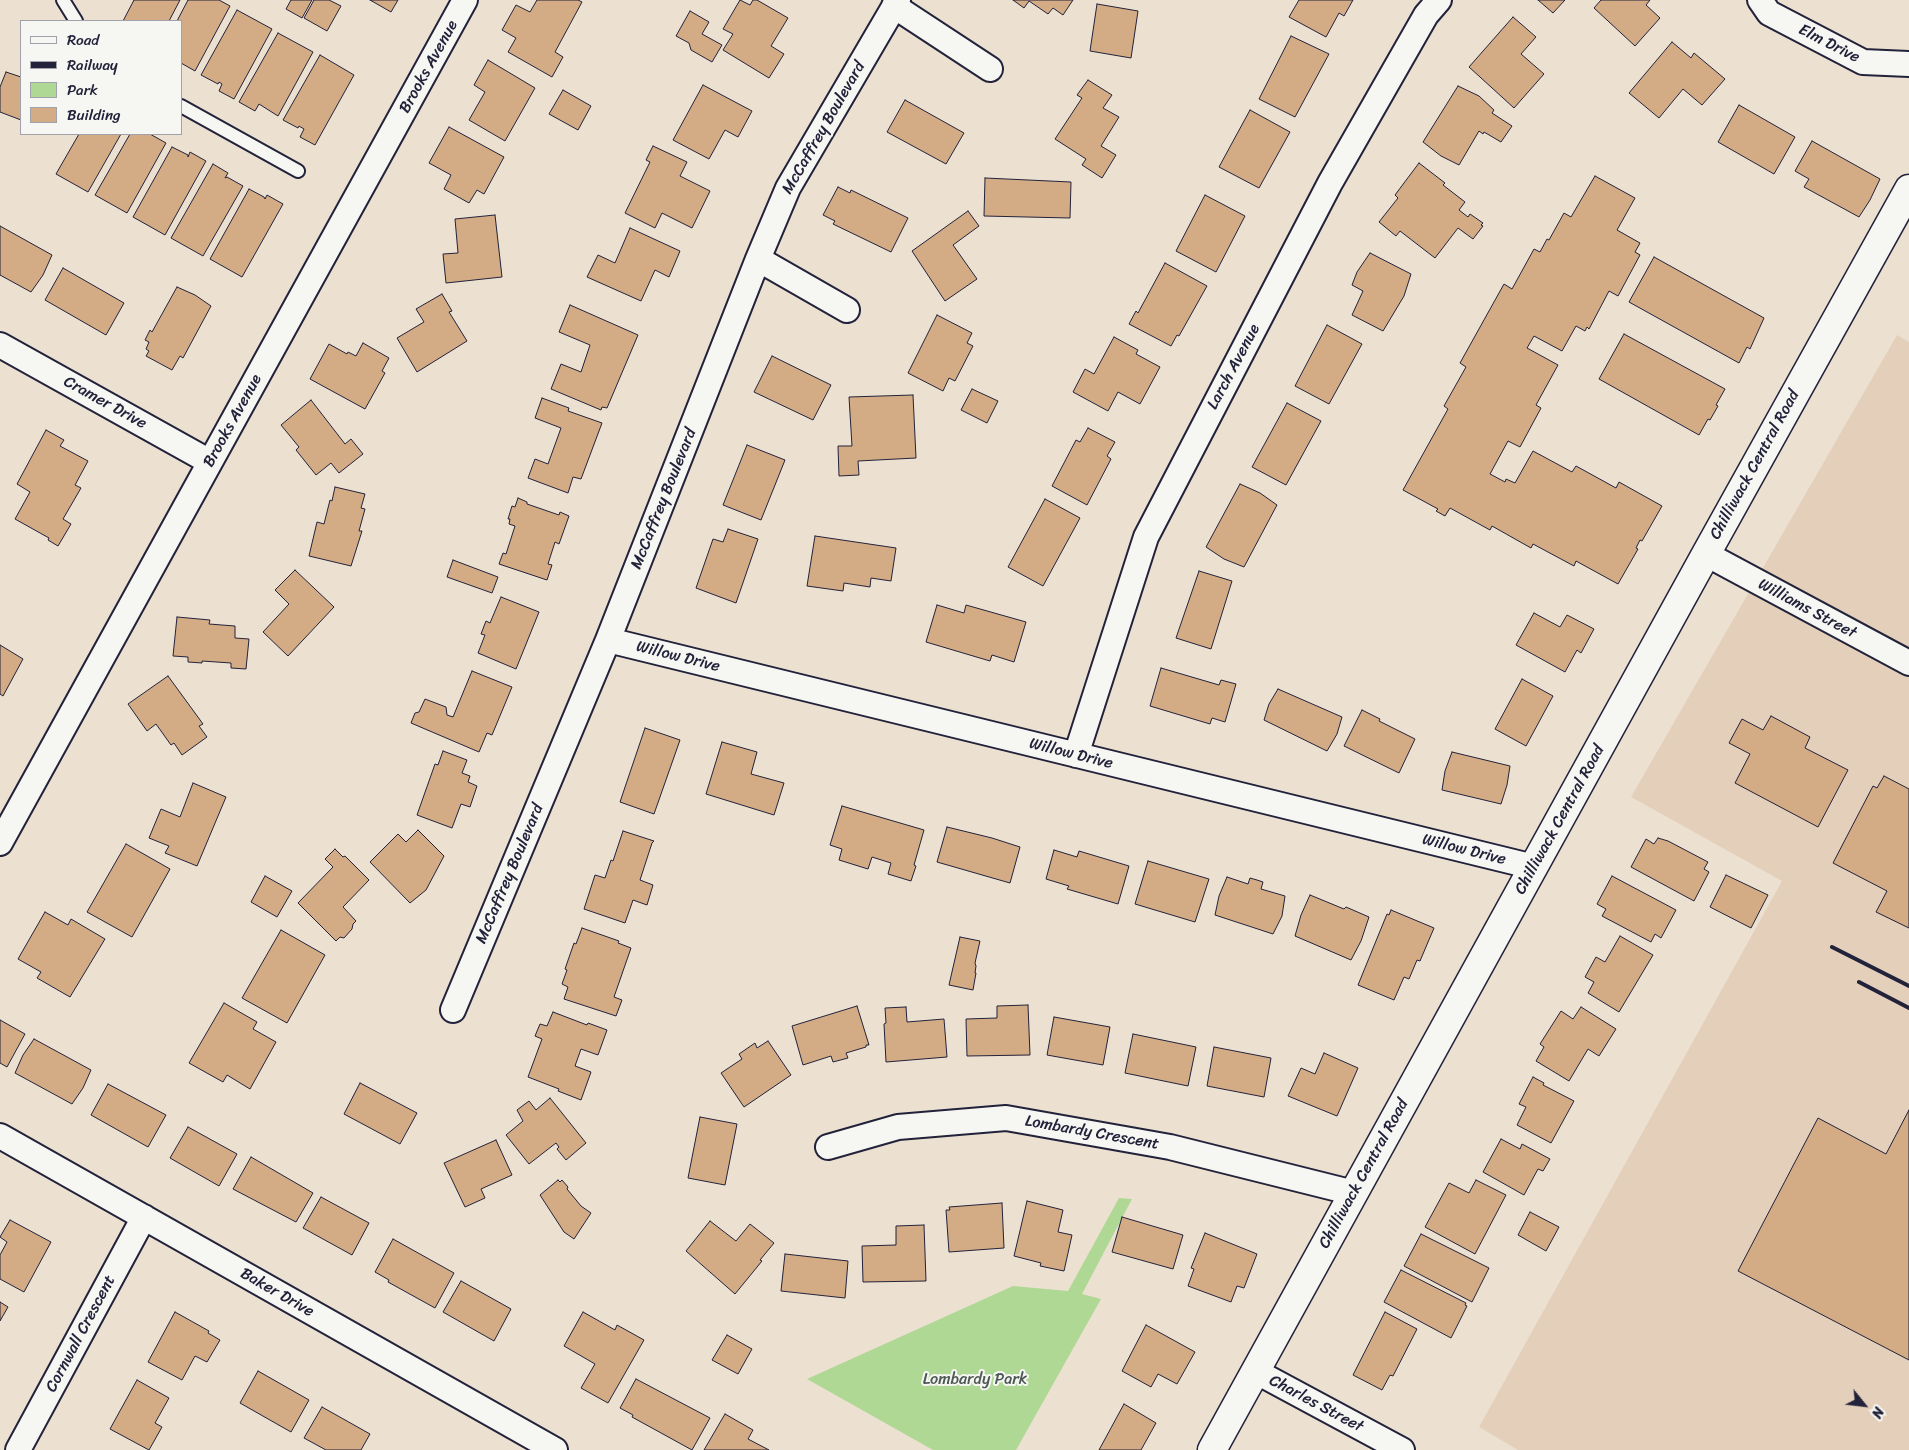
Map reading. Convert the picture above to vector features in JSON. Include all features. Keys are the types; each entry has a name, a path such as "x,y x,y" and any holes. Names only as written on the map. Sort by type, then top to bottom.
{"street":[{"name":"Brooks Avenue","path":"0,842 465,0"},
{"name":"Larch Avenue","path":"1076,755 1146,536 1330,183 1426,15 1440,0"},
{"name":"Elm Drive","path":"1760,0 1769,13 1863,62 1909,64"},
{"path":"896,3 990,69"},
{"name":"McCaffrey Boulevard","path":"453,1010 608,640 758,259 788,188 896,3"},
{"name":"Chilliwack Central Road","path":"1212,1450 1909,189"},
{"path":"758,259 847,310"},
{"name":"Cramer Drive","path":"0,345 210,462"},
{"name":"Williams Street","path":"1706,554 1909,664"},
{"name":"Willow Drive","path":"608,640 1534,867"},
{"name":"Lombardy Crescent","path":"828,1147 898,1127 1006,1118 1170,1147 1354,1193"},
{"name":"Baker Drive","path":"0,1136 555,1450"},
{"name":"Cornwall Crescent","path":"18,1450 144,1217"},
{"name":"Charles Street","path":"1255,1371 1402,1450"}],"lane":[{"path":"63,0 75,20"},
{"path":"182,107 298,171"}],"shaded area":[{"path":"1897,335 1909,342 1909,1450 1518,1450 1479,1427 1782,881 1631,797"}],"green space":[{"name":"Lombardy Park","path":"1119,1198 1132,1199 1082,1294 1101,1299 1016,1450 933,1450 807,1379 1013,1286 1068,1291"}],"building":[{"path":"134,0 180,0 170,20 124,20"},
{"path":"188,0 219,0 230,6 195,71 182,64 182,20 178,20"},
{"path":"291,0 312,0 302,18 286,9"},
{"path":"314,0 329,0 341,6 327,31 304,18"},
{"path":"370,0 398,0 391,12"},
{"path":"537,0 578,0 582,2 555,52 563,57 552,77 508,52 516,38 502,30 516,5 530,12"},
{"path":"740,0 750,5 753,0 757,0 788,18 771,46 784,54 769,78 723,50 733,34 723,29"},
{"path":"1013,0 1073,0 1063,15 1053,8 1048,14 1029,1 1024,8"},
{"path":"1299,0 1353,0 1344,16 1339,13 1326,37 1289,17"},
{"path":"1538,0 1565,0 1553,13"},
{"path":"1601,0 1650,0 1646,5 1660,18 1635,46 1594,8"},
{"path":"1097,4 1138,11 1131,58 1090,51"},
{"path":"237,10 272,29 234,99 219,91 222,84 219,82 218,84 201,75"},
{"path":"690,11 709,22 702,34 722,45 712,62 691,50 689,43 676,36"},
{"path":"1513,17 1536,37 1521,54 1544,74 1514,108 1469,67"},
{"path":"278,33 313,52 278,116 259,104 255,111 239,102"},
{"path":"1291,36 1329,54 1295,117 1259,99"},
{"path":"1672,42 1691,58 1694,53 1725,79 1702,105 1683,89 1659,118 1629,93"},
{"path":"320,55 354,75 315,145 300,137 304,129 283,120"},
{"path":"488,60 535,88 505,141 469,120 485,92 474,85"},
{"path":"6,72 20,77 20,120 0,112 0,87"},
{"path":"1088,80 1112,95 1103,108 1119,117 1101,146 1116,155 1102,178 1082,165 1086,159 1055,139 1082,98 1077,95"},
{"path":"703,85 752,111 738,137 725,130 709,159 673,140"},
{"path":"1458,86 1479,96 1494,110 1492,113 1512,126 1501,142 1479,131 1459,165 1441,156 1423,142"},
{"path":"563,90 591,106 578,130 549,114"},
{"path":"905,100 964,133 946,164 887,132"},
{"path":"1739,105 1795,137 1774,174 1718,142"},
{"path":"1250,110 1290,132 1259,188 1219,167"},
{"path":"449,127 504,157 484,194 477,190 469,203 444,189 451,175 429,163"},
{"path":"78,135 120,135 88,192 56,174"},
{"path":"129,135 152,135 166,143 127,213 95,195"},
{"path":"1812,141 1880,179 1859,217 1804,187 1809,179 1795,171"},
{"path":"653,146 687,162 680,176 710,191 692,228 662,213 655,228 625,213 650,162 646,160"},
{"path":"172,147 188,155 188,157 190,152 206,161 165,235 133,217"},
{"path":"1419,163 1445,183 1443,185 1465,202 1459,210 1468,217 1470,214 1483,223 1481,225 1483,226 1473,239 1458,228 1435,258 1400,231 1396,236 1379,222 1398,198 1395,195"},
{"path":"213,164 228,173 225,178 227,177 243,186 203,256 171,238"},
{"path":"1595,176 1635,198 1617,230 1640,243 1635,252 1640,255 1618,296 1609,291 1589,329 1587,327 1585,331 1576,326 1562,351 1534,336 1527,348 1558,365 1536,405 1541,408 1520,447 1508,441 1490,474 1505,482 1506,479 1515,483 1533,451 1572,472 1576,466 1616,488 1619,482 1662,506 1642,541 1640,540 1636,548 1638,549 1618,584 1576,561 1574,566 1533,544 1531,548 1492,526 1490,530 1450,508 1445,516 1436,511 1438,509 1403,490 1448,409 1444,406 1466,367 1460,363 1504,284 1512,289 1534,249 1540,252 1564,213 1571,217"},
{"path":"985,178 1071,182 1070,218 984,216"},
{"path":"838,187 850,193 851,190 908,218 891,252 833,224 835,221 823,215"},
{"path":"249,189 265,199 267,195 283,204 242,277 210,259"},
{"path":"1205,195 1245,216 1216,272 1176,251"},
{"path":"968,211 979,226 953,245 977,279 945,301 912,251"},
{"path":"495,215 502,277 446,283 443,254 458,253 455,219"},
{"path":"0,226 52,255 43,275 31,292 0,275"},
{"path":"630,228 680,251 669,277 655,270 641,301 587,277 598,255 615,263"},
{"path":"1370,253 1411,274 1404,296 1383,331 1352,315 1363,291 1352,285 1357,272"},
{"path":"1654,257 1764,318 1750,349 1747,347 1739,363 1629,302"},
{"path":"1165,263 1207,286 1179,336 1177,335 1171,346 1129,324 1136,311 1138,313"},
{"path":"63,268 124,303 106,335 45,300"},
{"path":"177,287 195,295 211,306 183,358 180,356 172,370 146,356 149,351 146,349 149,342 145,340 150,330 152,332"},
{"path":"442,294 452,311 449,312 467,341 417,372 397,338 424,322 416,309"},
{"path":"570,305 638,335 607,408 602,407 601,410 551,389 561,364 581,372 590,345 559,332"},
{"path":"937,315 972,333 967,343 973,346 955,381 949,378 943,391 908,373"},
{"path":"1327,325 1362,344 1329,404 1295,386"},
{"path":"1624,334 1725,389 1716,405 1718,406 1699,435 1599,379"},
{"path":"1114,337 1138,350 1136,354 1160,367 1140,404 1118,392 1108,411 1073,392 1085,369 1094,374"},
{"path":"363,343 389,358 382,371 385,373 365,409 310,379 329,344 347,354 348,352 356,356"},
{"path":"772,356 831,385 813,420 754,392"},
{"path":"972,389 998,401 987,423 961,410"},
{"path":"913,395 916,458 858,461 859,475 839,476 838,446 852,446 849,397"},
{"path":"542,398 569,408 568,411 602,423 581,479 573,477 568,493 528,478 535,459 548,464 561,428 535,418"},
{"path":"311,400 345,444 351,439 363,454 339,473 331,463 316,475 296,450 299,447 281,425"},
{"path":"1287,403 1321,421 1286,485 1252,467"},
{"path":"1088,428 1115,442 1107,456 1111,459 1087,505 1052,486 1076,440 1080,442"},
{"path":"46,430 64,440 60,446 88,461 75,485 81,488 63,519 71,524 58,546 48,540 49,538 15,519 30,492 17,484"},
{"path":"747,445 785,460 761,520 723,505"},
{"path":"1240,484 1260,493 1277,505 1244,567 1224,559 1206,547"},
{"path":"335,487 365,494 361,508 365,509 359,531 362,531 351,566 309,556 317,522 324,524"},
{"path":"518,498 527,502 527,504 559,515 560,512 569,516 559,544 555,542 548,564 552,565 547,580 499,564 503,553 506,554 515,526 509,524 510,519 508,519 512,506 515,507"},
{"path":"1045,499 1080,518 1043,586 1008,567"},
{"path":"728,529 758,539 736,603 696,588 713,539 723,542"},
{"path":"815,536 896,548 891,581 871,578 870,587 844,583 843,591 807,586"},
{"path":"453,560 498,577 492,593 447,577"},
{"path":"295,570 334,607 288,656 263,632 289,604 275,590"},
{"path":"1199,571 1232,581 1211,649 1176,638"},
{"path":"501,597 539,612 516,669 478,653 485,635 481,634 486,621 490,623"},
{"path":"937,605 964,613 966,605 1026,622 1014,662 992,655 990,661 926,642"},
{"path":"1534,613 1560,627 1567,615 1594,629 1581,653 1577,650 1565,672 1516,645"},
{"path":"177,617 210,620 209,624 235,626 235,638 249,639 246,669 231,668 231,663 188,662 188,657 173,656"},
{"path":"0,645 23,659 3,696 0,694"},
{"path":"1161,668 1219,685 1221,680 1236,684 1225,722 1212,718 1210,724 1150,706"},
{"path":"472,671 512,687 492,735 487,733 479,752 411,723 415,713 419,712 425,699 446,707 447,715 453,717"},
{"path":"168,676 203,724 199,726 207,737 182,755 174,743 171,745 156,724 147,731 128,704"},
{"path":"1522,679 1553,696 1526,746 1495,729"},
{"path":"1278,689 1342,717 1337,734 1327,751 1264,720 1269,704"},
{"path":"1362,710 1415,739 1399,773 1344,746"},
{"path":"1771,716 1810,737 1805,748 1848,770 1818,827 1735,783 1750,754 1729,743 1742,719 1763,730"},
{"path":"645,728 680,740 654,814 620,802"},
{"path":"722,742 757,752 751,774 784,783 774,815 706,794"},
{"path":"443,751 467,760 462,773 470,776 468,782 477,786 470,807 461,804 452,828 417,815 435,764 438,765"},
{"path":"1452,752 1510,766 1501,804 1442,790 1445,771"},
{"path":"1884,776 1909,789 1909,928 1876,912 1887,891 1833,863 1873,786 1877,788"},
{"path":"193,783 226,797 197,866 165,853 169,846 149,838 161,809 180,817"},
{"path":"842,806 924,830 911,881 888,874 891,863 872,857 868,869 839,860 842,849 830,845"},
{"path":"947,827 1020,847 1010,883 937,862"},
{"path":"418,830 444,856 426,890 410,903 370,862 398,834 406,842"},
{"path":"623,831 654,841 640,880 653,885 647,905 633,900 625,923 584,909 595,875 605,878"},
{"path":"1658,838 1668,841 1708,862 1704,869 1709,872 1694,901 1631,867 1646,839 1654,844"},
{"path":"126,844 170,869 132,937 87,912"},
{"path":"335,849 343,857 345,856 369,880 343,907 356,921 344,938 340,937 336,941 298,903 333,867 325,859"},
{"path":"1054,850 1077,857 1079,851 1129,866 1118,904 1067,889 1069,886 1046,879"},
{"path":"1148,861 1209,879 1195,922 1135,904"},
{"path":"1726,875 1768,895 1751,928 1710,907"},
{"path":"265,876 292,891 277,917 251,902"},
{"path":"1612,876 1676,910 1661,938 1655,934 1651,942 1602,916 1606,909 1597,904"},
{"path":"1227,877 1248,884 1250,878 1257,880 1263,882 1261,889 1285,896 1282,916 1273,934 1215,915 1219,896"},
{"path":"1310,895 1369,917 1361,941 1351,960 1295,936 1301,915"},
{"path":"1391,910 1434,928 1420,961 1417,960 1409,979 1404,977 1394,1000 1358,985 1387,914 1389,915"},
{"path":"45,912 68,925 71,919 105,939 70,997 37,978 41,972 18,959"},
{"path":"582,928 619,941 618,943 631,948 614,997 622,1000 616,1016 564,999 568,987 562,984 567,970 565,969 574,943 576,944"},
{"path":"281,930 325,955 287,1023 242,998"},
{"path":"1620,936 1653,955 1619,1012 1588,993 1594,982 1585,977 1596,957 1605,962"},
{"path":"960,937 980,941 975,963 976,973 973,990 949,985"},
{"path":"224,1003 257,1022 253,1029 276,1042 250,1089 227,1075 223,1082 189,1063"},
{"path":"1028,1005 1030,1055 967,1056 966,1019 997,1018 997,1006"},
{"path":"857,1006 869,1045 846,1053 848,1058 833,1062 831,1056 803,1065 792,1026"},
{"path":"906,1007 907,1022 944,1019 947,1057 886,1062 885,1008"},
{"path":"1581,1007 1616,1029 1599,1056 1588,1049 1569,1081 1536,1061 1544,1047 1540,1044 1561,1011 1573,1019"},
{"path":"553,1012 587,1025 588,1023 607,1030 598,1055 581,1049 575,1066 591,1072 581,1100 528,1077 542,1039 535,1036 540,1024 547,1026"},
{"path":"1054,1017 1110,1027 1103,1065 1047,1055"},
{"path":"0,1020 25,1034 7,1067 0,1063"},
{"path":"1133,1034 1196,1047 1188,1086 1125,1073"},
{"path":"34,1039 91,1070 83,1088 72,1104 15,1073 23,1055"},
{"path":"768,1041 791,1075 744,1107 721,1073 742,1059 739,1054 755,1043 757,1048"},
{"path":"1214,1047 1271,1058 1264,1097 1207,1086"},
{"path":"1324,1053 1358,1068 1337,1116 1288,1096 1301,1068 1315,1074"},
{"path":"1533,1077 1544,1083 1543,1085 1574,1101 1551,1143 1517,1125 1526,1107 1519,1104"},
{"path":"360,1083 417,1113 400,1144 344,1114"},
{"path":"108,1084 166,1115 148,1147 91,1115"},
{"path":"550,1098 586,1143 566,1160 557,1149 559,1147 556,1143 529,1164 506,1135 523,1121 517,1110 529,1101 536,1110"},
{"path":"1909,1110 1909,1360 1738,1271 1818,1118 1886,1154"},
{"path":"700,1117 737,1124 725,1185 688,1178"},
{"path":"188,1127 237,1154 219,1186 170,1158"},
{"path":"1501,1139 1520,1149 1522,1144 1550,1159 1543,1171 1538,1169 1524,1195 1483,1172"},
{"path":"496,1140 512,1175 481,1189 485,1198 465,1207 444,1163"},
{"path":"251,1157 313,1193 296,1222 233,1189"},
{"path":"558,1180 560,1182 562,1180 581,1206 591,1213 574,1239 564,1232 540,1195"},
{"path":"1476,1180 1506,1195 1475,1254 1425,1227 1449,1183 1469,1193"},
{"path":"321,1197 369,1223 352,1255 303,1228"},
{"path":"1027,1201 1063,1210 1058,1232 1072,1235 1064,1271 1040,1266 1041,1263 1014,1256"},
{"path":"1002,1203 1004,1248 949,1252 946,1210 950,1210 949,1207"},
{"path":"1530,1212 1559,1227 1546,1251 1518,1235"},
{"path":"1122,1217 1183,1235 1173,1269 1112,1252"},
{"path":"10,1220 51,1242 24,1292 0,1279 0,1255 7,1242 0,1237"},
{"path":"710,1221 736,1241 750,1224 774,1243 735,1294 686,1251"},
{"path":"924,1225 926,1281 863,1282 862,1246 896,1245 896,1226"},
{"path":"1205,1233 1257,1254 1244,1288 1237,1286 1231,1302 1188,1286 1194,1269 1191,1268"},
{"path":"1421,1234 1489,1268 1472,1302 1404,1266"},
{"path":"393,1239 454,1273 435,1308 388,1282 389,1280 375,1272"},
{"path":"785,1254 848,1261 845,1298 781,1291"},
{"path":"1401,1270 1466,1303 1465,1305 1467,1306 1451,1338 1384,1302"},
{"path":"461,1281 511,1309 494,1341 443,1312"},
{"path":"0,1302 8,1307 0,1321"},
{"path":"175,1312 209,1331 208,1333 220,1340 207,1362 195,1356 182,1380 148,1362"},
{"path":"583,1312 615,1330 617,1325 644,1340 608,1403 581,1388 595,1364 564,1346"},
{"path":"1385,1312 1417,1329 1393,1376 1390,1375 1382,1390 1353,1375"},
{"path":"1146,1325 1195,1352 1177,1384 1158,1374 1151,1387 1122,1371"},
{"path":"727,1335 752,1349 738,1374 712,1360"},
{"path":"258,1371 309,1400 291,1432 240,1403"},
{"path":"636,1379 710,1418 692,1450 632,1417 633,1415 620,1408"},
{"path":"137,1380 169,1398 155,1423 162,1427 149,1450 110,1429"},
{"path":"1124,1404 1156,1423 1141,1450 1099,1450"},
{"path":"322,1407 370,1434 361,1450 326,1450 304,1438"},
{"path":"725,1414 753,1430 748,1439 769,1450 704,1450"}],"railway":[{"path":"1832,947 1909,986"},
{"path":"1859,982 1909,1008"}]}
